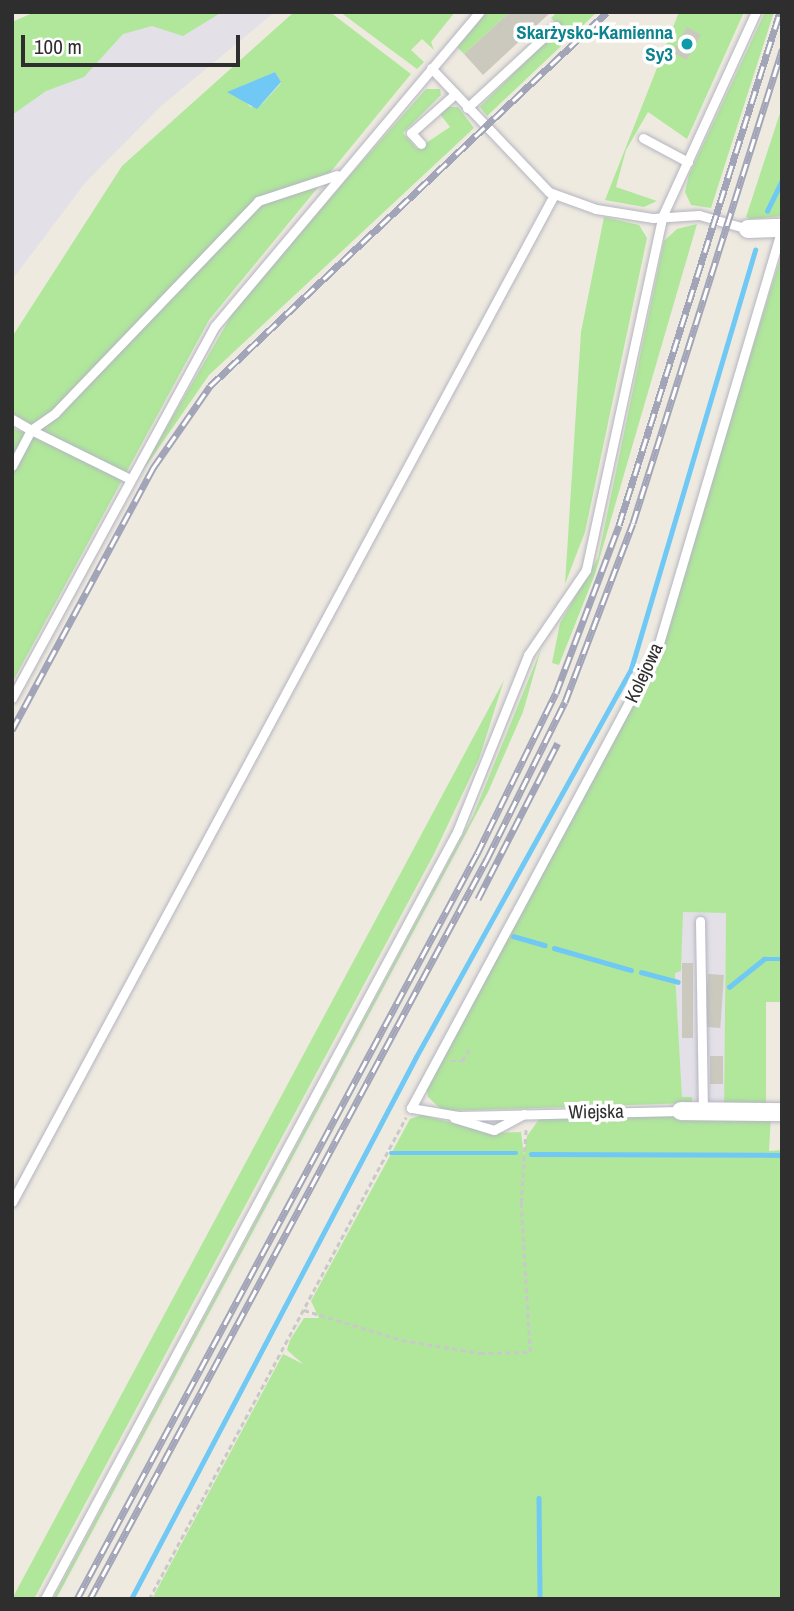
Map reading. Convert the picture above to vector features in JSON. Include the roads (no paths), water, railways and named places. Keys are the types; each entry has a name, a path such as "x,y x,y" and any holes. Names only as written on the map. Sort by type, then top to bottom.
{"street":[{"name":"Kolejowa","path":"748,229 782,228"},
{"name":"Wiejska","path":"681,1111 782,1112"}],"lane":[{"path":"12,698 215,326 339,174 479,12"},
{"path":"45,1599 468,810 528,655 586,570 662,217 756,12"},
{"path":"467,108 556,26"},
{"path":"431,68 554,195 596,209 662,217 699,215 748,229"},
{"path":"421,144 411,133 455,94"},
{"path":"643,138 688,162"},
{"path":"12,466 31,430 75,394 248,208 278,191 339,174"},
{"path":"12,1202 554,195"},
{"name":"Kolejowa","path":"411,1108 436,1052 657,650 782,228"},
{"path":"12,419 130,480"},
{"path":"700,921 703,1112"},
{"path":"422,1083 422,1097 433,1112"},
{"name":"Wiejska","path":"411,1108 468,1119 527,1114 681,1111"},
{"path":"468,1119 507,1128 527,1114"}],"water":[{"path":"275,72 281,82 257,109 227,92"}],"waterway":[{"path":"767,211 782,180"},
{"path":"131,1599 416,1057 631,669 755,250"},
{"path":"513,936 545,945"},
{"path":"554,948 631,970"},
{"path":"729,987 764,959 782,959"},
{"path":"641,972 678,982"},
{"path":"391,1153 516,1153"},
{"path":"531,1154 782,1155"},
{"path":"539,1498 540,1599"}],"railway":[{"path":"12,730 153,468 210,386 607,12"},
{"path":"77,1599 477,854 556,693 619,525 780,12"},
{"path":"90,1599 487,859 565,702 633,523 782,49"},
{"path":"478,899 558,743"}],"place":[{"name":"Skarżysko-Kamienna Sy3","path":"687,44"}]}
